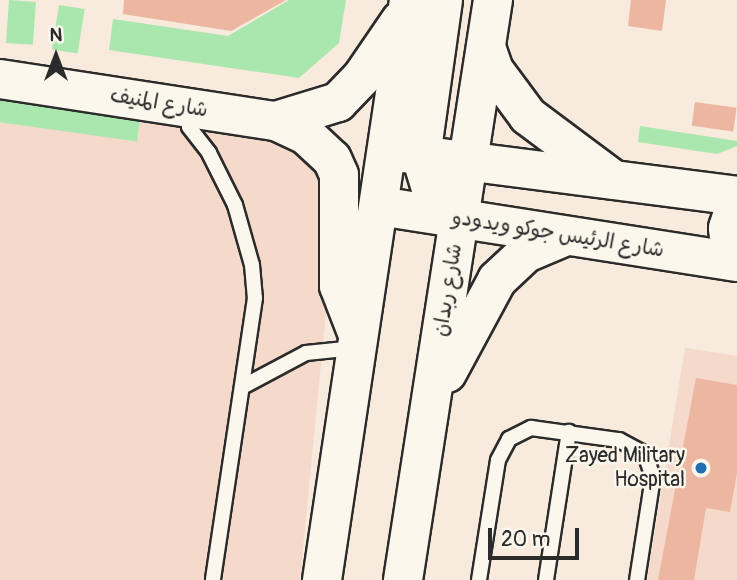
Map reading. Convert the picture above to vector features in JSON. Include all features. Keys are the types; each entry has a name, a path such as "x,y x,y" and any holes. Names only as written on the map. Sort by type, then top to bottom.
{"main road":[{"path":"322,580 379,206 404,153 443,0"},
{"name":"شارع ربدان","path":"403,580 493,0"},
{"path":"408,5 404,153 432,191 459,218"},
{"name":"شارع المنيف","path":"276,121 338,102 362,78 408,5"},
{"path":"486,47 494,70 528,116 616,181"},
{"name":"شارع المنيف","path":"0,79 276,121 320,146 340,176 339,286 358,342"},
{"path":"404,153 737,199 728,228 735,265"},
{"name":"شارع الرئيس جوكو ويدودو","path":"379,206 735,265"},
{"path":"430,406 497,279 526,253 566,236"}],"lane":[{"path":"185,107 189,128 224,180 252,265 253,328 213,580"},
{"path":"244,386 306,353 358,342"},
{"path":"480,580 502,449 519,432 531,428 629,442 651,465 637,580"},
{"path":"546,580 569,432"}],"shaded area":[{"path":"0,92 287,139 327,166 327,302 300,580 0,580"},
{"name":"Zayed Military Hospital","path":"685,348 737,356 737,580 647,580"}],"green space":[{"path":"9,0 36,2 33,45 6,43"},
{"path":"289,0 346,0 339,43 299,78 109,50 113,19 228,36"},
{"path":"59,5 85,9 78,54 52,49"},
{"path":"0,89 142,109 137,142 0,122"},
{"path":"640,126 737,141 737,146 717,154 638,142"}],"building":[{"path":"124,0 286,0 231,31 123,14"},
{"path":"631,0 666,0 662,31 628,26"},
{"path":"695,102 737,108 733,132 692,126"},
{"path":"696,378 737,385 737,473 730,512 706,508 694,580 658,580"}],"place":[{"name":"Zayed Military Hospital","path":"701,468"}]}
